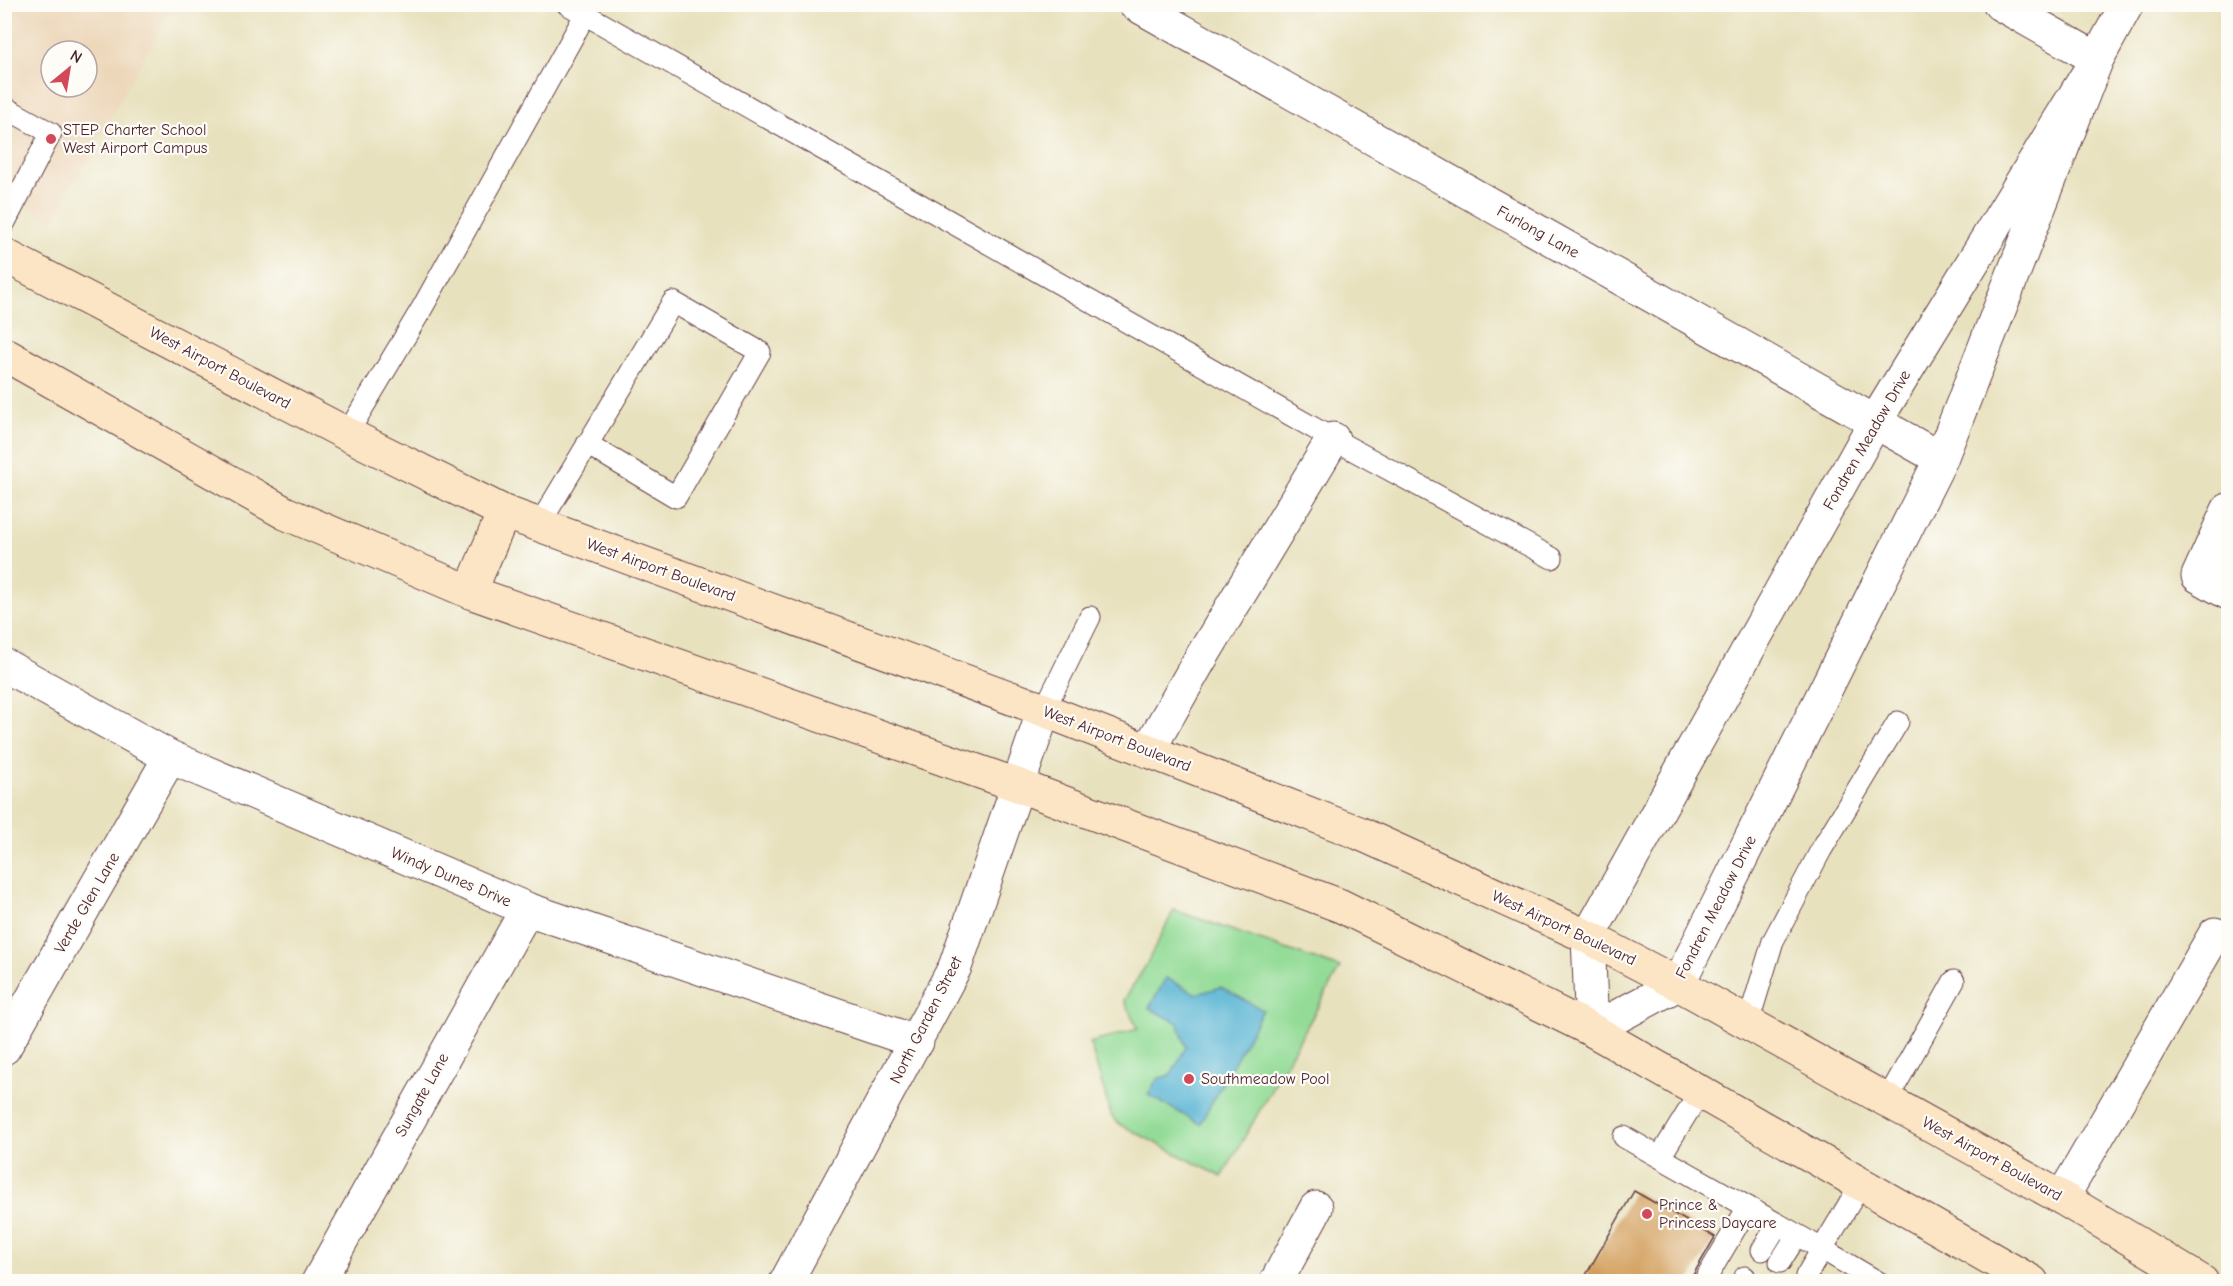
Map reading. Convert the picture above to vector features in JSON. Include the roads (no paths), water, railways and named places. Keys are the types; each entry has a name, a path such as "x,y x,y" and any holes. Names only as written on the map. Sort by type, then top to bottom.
{"main road":[{"name":"West Airport Boulevard","path":"4,255 347,434 504,512 1044,710 1359,833 1588,937 1678,984 2062,1198 2202,1281"},
{"path":"4,354 285,513 470,592 1017,785 1341,906 1592,1030 2032,1281"},
{"path":"470,592 504,512"}],"street":[{"name":"Furlong Lane","path":"1135,4 1941,459"},
{"path":"2000,4 2097,59"},
{"name":"Fondren Meadow Drive","path":"1588,937 1875,422 2097,59 2127,4"},
{"name":"Fondren Meadow Drive","path":"1592,1030 1678,984 1941,459 2097,59"},
{"path":"1148,751 1204,652 1333,440"},
{"path":"2229,510 2198,576 2229,593"},
{"name":"Windy Dunes Drive","path":"4,665 170,757 527,909 917,1042"},
{"name":"North Garden Street","path":"786,1281 956,968 1044,710"},
{"name":"Verde Glen Lane","path":"4,1048 170,757"},
{"name":"Sungate Lane","path":"318,1281 527,909"},
{"path":"2062,1198 2215,934"},
{"path":"1588,937 1592,1030"},
{"path":"1276,1281 1316,1208"}],"lane":[{"path":"567,4 1333,440 1552,558"},
{"path":"347,434 421,310 585,15"},
{"path":"4,107 51,134 4,224"},
{"path":"539,525 587,444 673,302 760,352 676,497 587,444"},
{"path":"1044,710 1090,617"},
{"path":"1748,1023 1773,941 1821,850 1898,722"},
{"path":"1887,1100 1954,981"},
{"path":"1660,1157 1700,1092"},
{"path":"1624,1137 1821,1249 1867,1279"},
{"path":"1806,1276 1861,1184"},
{"path":"1704,1281 1748,1207"},
{"path":"1762,1250 1778,1224"},
{"path":"1780,1262 1797,1235"}],"water":[{"path":"1166,978 1197,994 1221,987 1263,1010 1200,1124 1148,1095 1157,1079 1171,1075 1186,1047 1178,1023 1149,1008"}],"place":[{"name":"STEP Charter School West Airport Campus","path":"51,139"},
{"name":"Southmeadow Pool","path":"1189,1079"},
{"name":"Prince & Princess Daycare","path":"1647,1214"}]}
